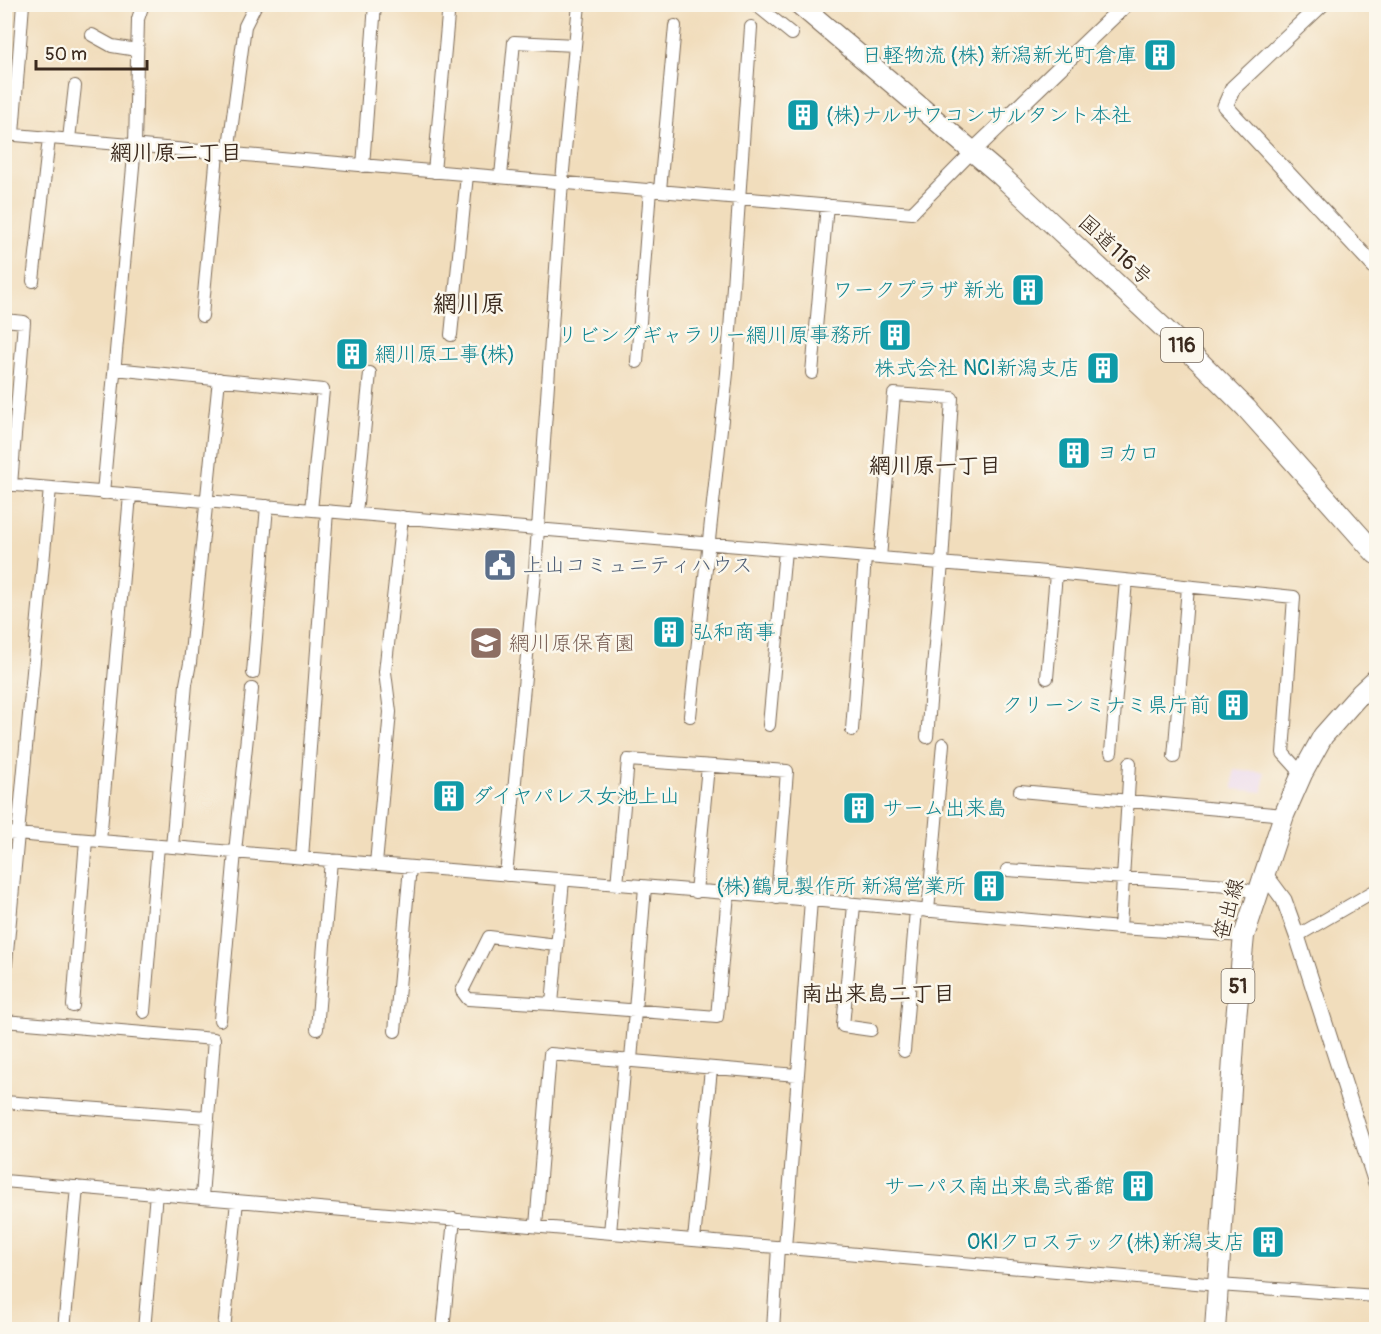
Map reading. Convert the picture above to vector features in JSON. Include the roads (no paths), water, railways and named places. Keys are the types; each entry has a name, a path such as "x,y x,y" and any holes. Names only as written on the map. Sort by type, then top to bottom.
{"main road":[{"name":"国道116号","path":"799,4 973,151 1200,363 1246,408 1377,554"},
{"name":"笹出線","path":"1215,1329 1235,1029 1244,936 1284,814 1302,774 1323,736 1361,693 1377,679"}],"street":[{"path":"23,4 9,134 912,213 1126,4"},
{"path":"103,493 135,145 138,19 143,4"},
{"path":"202,316 222,153 245,26 256,4"},
{"path":"363,166 375,4"},
{"path":"434,172 449,4"},
{"path":"506,875 538,528 562,181 579,4"},
{"path":"755,4 792,34"},
{"path":"1322,4 1233,88 1225,106 1377,268"},
{"path":"637,362 675,26"},
{"path":"690,717 728,373 751,27"},
{"path":"92,35 112,46 137,50"},
{"path":"501,176 514,42 575,45"},
{"path":"69,140 75,86"},
{"path":"33,281 49,138"},
{"path":"451,335 467,175"},
{"path":"812,373 827,205"},
{"path":"4,320 24,322 8,484 942,563 1294,597 1282,753 1302,774"},
{"path":"115,369 323,390 311,510"},
{"path":"356,513 370,374"},
{"path":"172,847 186,684 219,379"},
{"path":"880,558 894,394 952,398 942,563 927,738"},
{"path":"4,985 50,488"},
{"path":"100,841 130,495"},
{"path":"253,673 267,506"},
{"path":"302,858 327,511"},
{"path":"376,864 390,712 385,672 402,517"},
{"path":"769,725 785,550"},
{"path":"852,730 865,557"},
{"path":"1047,678 1056,574"},
{"path":"1111,752 1126,581"},
{"path":"1174,757 1188,587"},
{"path":"220,1020 252,689"},
{"path":"903,1051 943,744"},
{"path":"617,885 628,760 787,771 777,898"},
{"path":"1120,928 1130,763"},
{"path":"696,892 708,766"},
{"path":"1020,791 1284,814"},
{"path":"4,833 1120,928 1244,936"},
{"path":"73,1006 86,840"},
{"path":"144,1012 158,846"},
{"path":"316,1029 331,860"},
{"path":"395,1031 410,867"},
{"path":"1007,870 1229,885 1257,893"},
{"path":"1264,873 1284,900 1377,1183"},
{"path":"552,1004 563,880"},
{"path":"610,1233 645,887"},
{"path":"1297,936 1377,890"},
{"path":"557,945 489,937 462,991 468,999 717,1017 728,894"},
{"path":"773,1329 782,1248 811,900"},
{"path":"854,904 843,1026 871,1030"},
{"path":"4,1021 214,1039 202,1197"},
{"path":"536,1226 550,1054 797,1075"},
{"path":"694,1240 711,1069"},
{"path":"4,1102 207,1116"},
{"path":"4,1181 1219,1285 1377,1296"},
{"path":"64,1329 78,1187"},
{"path":"144,1329 156,1193"},
{"path":"224,1329 237,1201"},
{"path":"442,1329 454,1219"}],"place":[{"name":"日軽物流 (株) 新潟新光町倉庫","path":"1160,55"},
{"name":"(株)ナルサワコンサルタント本社","path":"803,115"},
{"name":"ワークプラザ 新光","path":"1028,290"},
{"name":"リビングギャラリー網川原事務所","path":"895,335"},
{"name":"網川原工事(株)","path":"352,354"},
{"name":"株式会社 NCI新潟支店","path":"1103,368"},
{"name":"ヨカロ","path":"1074,453"},
{"name":"上山コミュニティハウス","path":"500,565"},
{"name":"弘和商事","path":"669,632"},
{"name":"網川原保育園","path":"486,643"},
{"name":"クリーンミナミ県庁前","path":"1233,705"},
{"name":"ダイヤパレス女池上山","path":"449,796"},
{"name":"サーム出来島","path":"859,808"},
{"name":"(株)鶴見製作所 新潟営業所","path":"989,886"},
{"name":"サーパス南出来島弐番館","path":"1138,1186"},
{"name":"OKIクロステック(株)新潟支店","path":"1268,1242"}],"district":[{"name":"網川原二丁目","path":"176,153"},
{"name":"網川原","path":"469,304"},
{"name":"網川原一丁目","path":"935,466"},
{"name":"南出来島二丁目","path":"878,994"}]}
